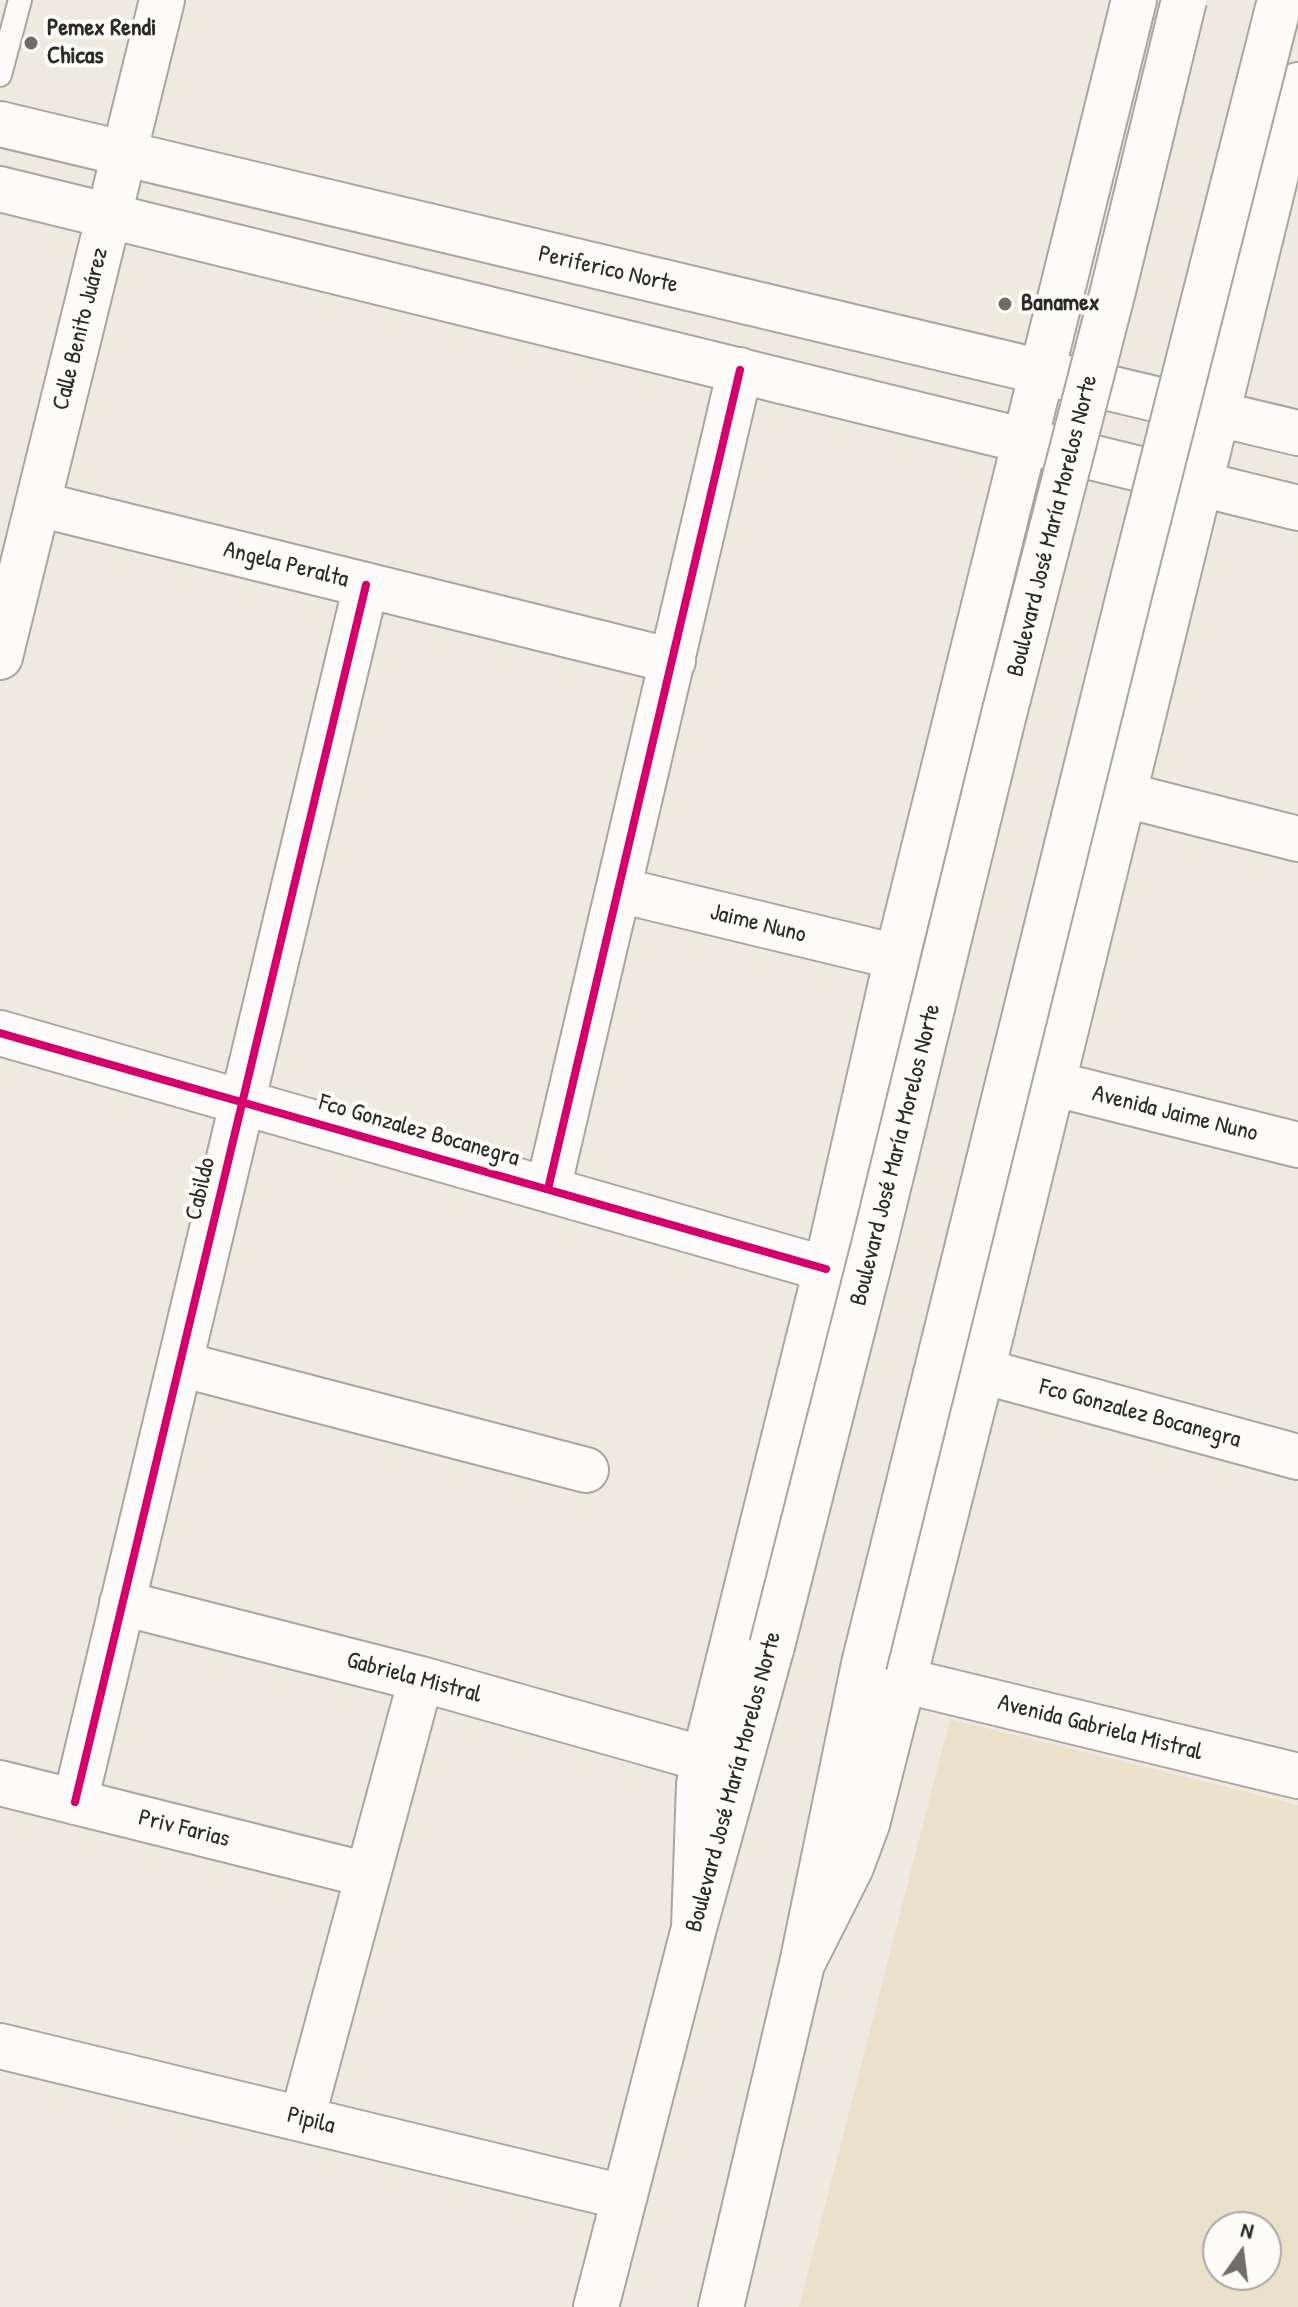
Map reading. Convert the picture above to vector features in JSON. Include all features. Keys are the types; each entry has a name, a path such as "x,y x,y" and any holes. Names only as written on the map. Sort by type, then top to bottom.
{"main road":[{"name":"Calle Benito Juárez","path":"0,657 162,0"},
{"path":"694,1928 699,1784 704,1759 826,1269 897,957 1040,372 1134,0"},
{"name":"Boulevard José María Morelos Norte","path":"596,2307 694,1928 772,1646 1184,0"},
{"path":"721,2307 802,1964 883,1672 1133,575 1280,0"},
{"path":"883,1672 982,1371 1217,413 1290,154 1298,85"},
{"name":"Periferico Norte","path":"0,124 1298,433"},
{"path":"0,189 1298,508"},
{"path":"548,1189 740,370"},
{"name":"Angela Peralta","path":"38,504 673,661"},
{"name":"Cabildo","path":"75,1802 366,585"},
{"path":"1125,795 1298,839"},
{"name":"Jaime Nuno","path":"619,890 897,957"},
{"name":"Fco Gonzalez Bocanegra","path":"0,1033 826,1269"},
{"name":"Avenida Jaime Nuno","path":"1051,1083 1298,1145"},
{"path":"180,1364 586,1470"},
{"name":"Fco Gonzalez Bocanegra","path":"982,1371 1298,1457"},
{"name":"Gabriela Mistral","path":"122,1603 421,1679 704,1759"},
{"name":"Avenida Gabriela Mistral","path":"883,1672 1298,1776"},
{"path":"302,2119 421,1679"},
{"name":"Priv Farias","path":"0,1783 368,1875"},
{"name":"Pipila","path":"0,2046 623,2197"}],"lane":[{"path":"0,75 20,0"}],"shaded area":[{"path":"950,1719 1298,1805 1298,2307 799,2307"}],"cycle path":[{"path":"548,1189 740,370"},
{"path":"75,1802 366,585"},
{"path":"0,1033 826,1269"}],"place":[{"name":"Pemex Rendi Chicas","path":"31,43"},
{"name":"Banamex","path":"1005,304"}]}
